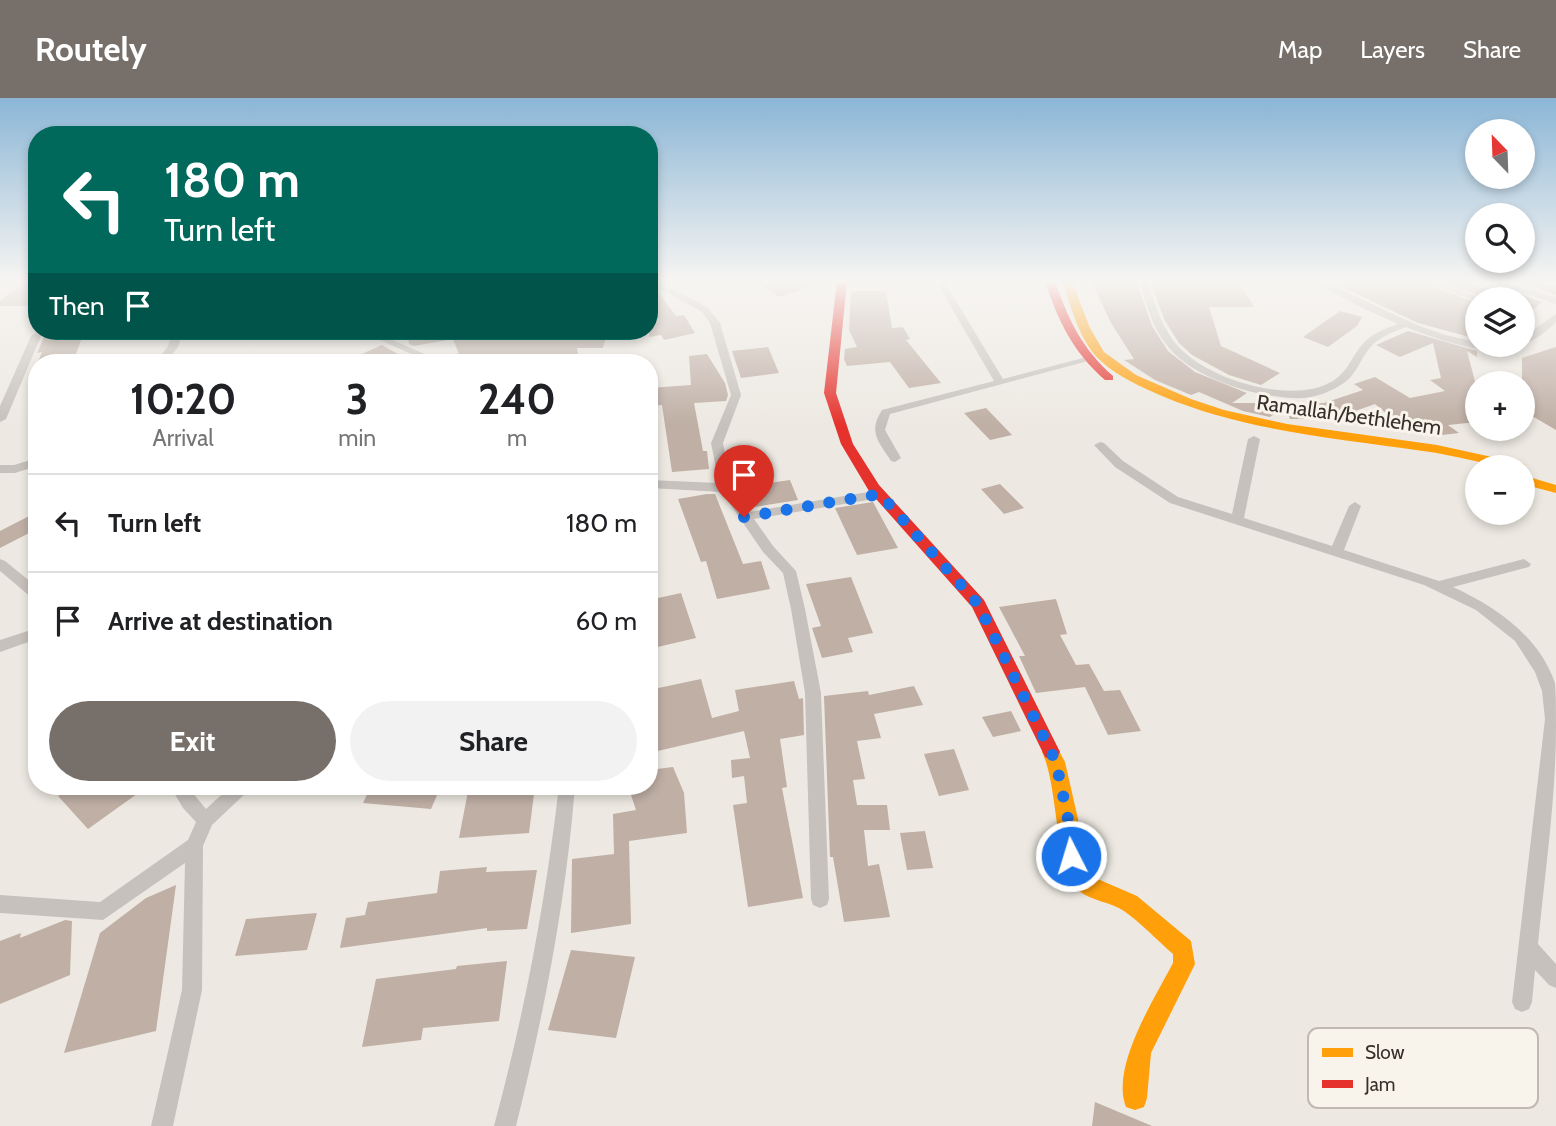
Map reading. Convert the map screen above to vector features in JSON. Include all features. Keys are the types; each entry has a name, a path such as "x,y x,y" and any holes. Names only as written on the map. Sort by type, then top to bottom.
{"main road":[{"path":"837,329 830,393 847,444 880,494 978,604 1056,762 1068,819 1071,856 1086,884 1130,903 1183,949 1184,964 1140,1051 1135,1098"},
{"name":"Ramallah/bethlehem","path":"1064,329 1087,360 1108,377 1141,397 1186,418 1254,439 1465,466"},
{"name":"Ramallah/bethlehem","path":"1084,329 1100,354 1125,373 1201,411 1303,434 1426,446 1476,455"},
{"name":"Ramallah/bethlehem","path":"1535,472 1556,478"},
{"path":"1535,483 1556,489"}],"street":[{"path":"717,329 736,395 717,443 726,489 744,517 789,571 798,609 813,693 820,899"},
{"path":"968,329 1000,382"},
{"path":"1162,329 1176,351 1209,372 1232,381 1304,395 1323,389 1347,376 1365,346 1375,338 1396,329"},
{"path":"1422,329 1465,344"},
{"path":"386,340 419,354"},
{"path":"0,419 28,354"},
{"path":"895,458 879,428 879,422 886,412 1087,360"},
{"path":"1237,522 1254,439"},
{"path":"1100,445 1119,464 1174,500 1439,586 1481,606 1502,620 1520,637 1542,670 1550,691 1553,719 1550,816 1528,948 1522,1002"},
{"path":"0,469 15,469 28,465"},
{"path":"658,485 726,489"},
{"path":"744,517 880,494"},
{"path":"1336,553 1355,506"},
{"path":"0,564 28,587"},
{"path":"1439,586 1524,564"},
{"path":"0,646 28,636"},
{"path":"184,795 206,820"},
{"path":"163,1126 192,990 194,846 206,820 232,795"},
{"path":"505,1126 536,1008 563,842 566,795"},
{"path":"0,904 103,911 194,846"},
{"path":"1528,948 1556,978"}],"building":[{"path":"658,329 693,329 695,333 664,340 661,335 658,336"},
{"path":"904,329 910,339 906,340 941,383 909,388 890,362 847,366 844,359 845,349 857,347 849,330"},
{"path":"1115,329 1154,329 1168,351 1195,372 1247,393 1232,403 1324,403 1363,390 1354,384 1375,377 1410,398 1445,391 1430,380 1441,378 1433,343 1400,357 1376,345 1408,331 1465,348 1465,357 1469,357 1472,371 1465,371 1465,423 1448,425 1459,433 1433,436 1416,422 1399,424 1375,404 1344,415 1348,419 1290,419 1285,406 1270,417 1243,411 1199,392 1191,395 1155,380 1124,360 1134,359"},
{"path":"1170,329 1216,329 1221,346 1280,373 1261,385 1229,375 1192,355 1179,343"},
{"path":"1314,329 1353,329 1328,347 1303,337"},
{"path":"1440,329 1465,329 1465,336"},
{"path":"43,340 81,340 76,354 37,353"},
{"path":"408,340 447,340 414,346 409,344"},
{"path":"453,340 605,340 603,348 577,348 578,354 459,354"},
{"path":"382,345 398,354 362,354"},
{"path":"768,347 779,373 741,378 732,351"},
{"path":"1556,347 1556,430 1535,418 1535,371 1522,371 1522,358 1535,357 1535,354"},
{"path":"707,354 725,383 728,395 726,401 694,403 709,469 672,472 662,405 658,405 658,387 691,385 689,356"},
{"path":"986,408 1012,435 990,440 964,413"},
{"path":"790,480 798,500 755,507 748,486"},
{"path":"1000,484 1024,508 1004,514 981,489"},
{"path":"715,494 743,564 761,561 770,589 717,599 706,561 701,562 678,499"},
{"path":"873,502 898,548 857,555 835,508"},
{"path":"28,517 28,534 0,548 0,531"},
{"path":"851,577 873,633 848,638 853,652 822,658 812,628 821,626 806,584"},
{"path":"681,593 696,638 658,647 658,598"},
{"path":"1056,599 1067,634 1060,635 1076,665 1089,664 1104,691 1120,690 1141,731 1108,735 1085,687 1036,693 1019,656 1025,656 999,607"},
{"path":"701,679 712,718 739,711 735,690 794,681 799,699 803,698 804,735 780,739 787,787 782,788 803,898 748,907 733,805 747,803 744,776 732,778 731,760 750,758 744,731 658,751 658,688"},
{"path":"914,686 923,705 874,714 881,738 857,741 865,779 853,780 857,805 887,805 890,830 864,830 868,866 879,864 890,917 844,922 833,857 830,857 824,696 868,691 869,695"},
{"path":"1011,711 1021,731 993,737 982,717"},
{"path":"954,749 969,790 939,796 924,754"},
{"path":"673,767 684,793 687,833 629,841 631,924 571,933 572,859 614,854 613,814 636,810 631,795 658,795 658,769"},
{"path":"60,795 135,795 88,829"},
{"path":"367,795 437,795 431,809 363,803"},
{"path":"467,795 534,795 529,833 459,838"},
{"path":"925,831 933,868 907,870 900,833"},
{"path":"487,867 486,872 537,870 527,929 487,931 487,928 340,948 346,918 365,915 368,902 437,893 440,871"},
{"path":"176,885 156,1031 64,1053 100,933 146,898"},
{"path":"317,913 307,950 235,956 246,919"},
{"path":"65,920 72,921 70,975 0,1004 0,941 21,933 20,938"},
{"path":"571,950 635,957 616,1038 548,1030"},
{"path":"507,961 499,1021 423,1028 421,1040 362,1047 376,979"},
{"path":"1095,1102 1152,1126 1092,1126"}],"traffic: slow":[{"path":"1085,329 1100,354 1132,377 1187,402 1220,413 1287,428 1467,455"},
{"path":"1535,483 1556,489"},
{"path":"1051,752 1056,762 1068,819 1071,856 1086,884 1130,903 1183,949 1184,964 1140,1051 1135,1098"}],"traffic: jam":[{"path":"837,329 830,393 847,444 874,488 978,604 1051,752"},
{"path":"1068,329 1087,357 1109,378"}],"route":[{"path":"744,517 880,494 978,604 1056,762 1068,819 1071,856"}]}
